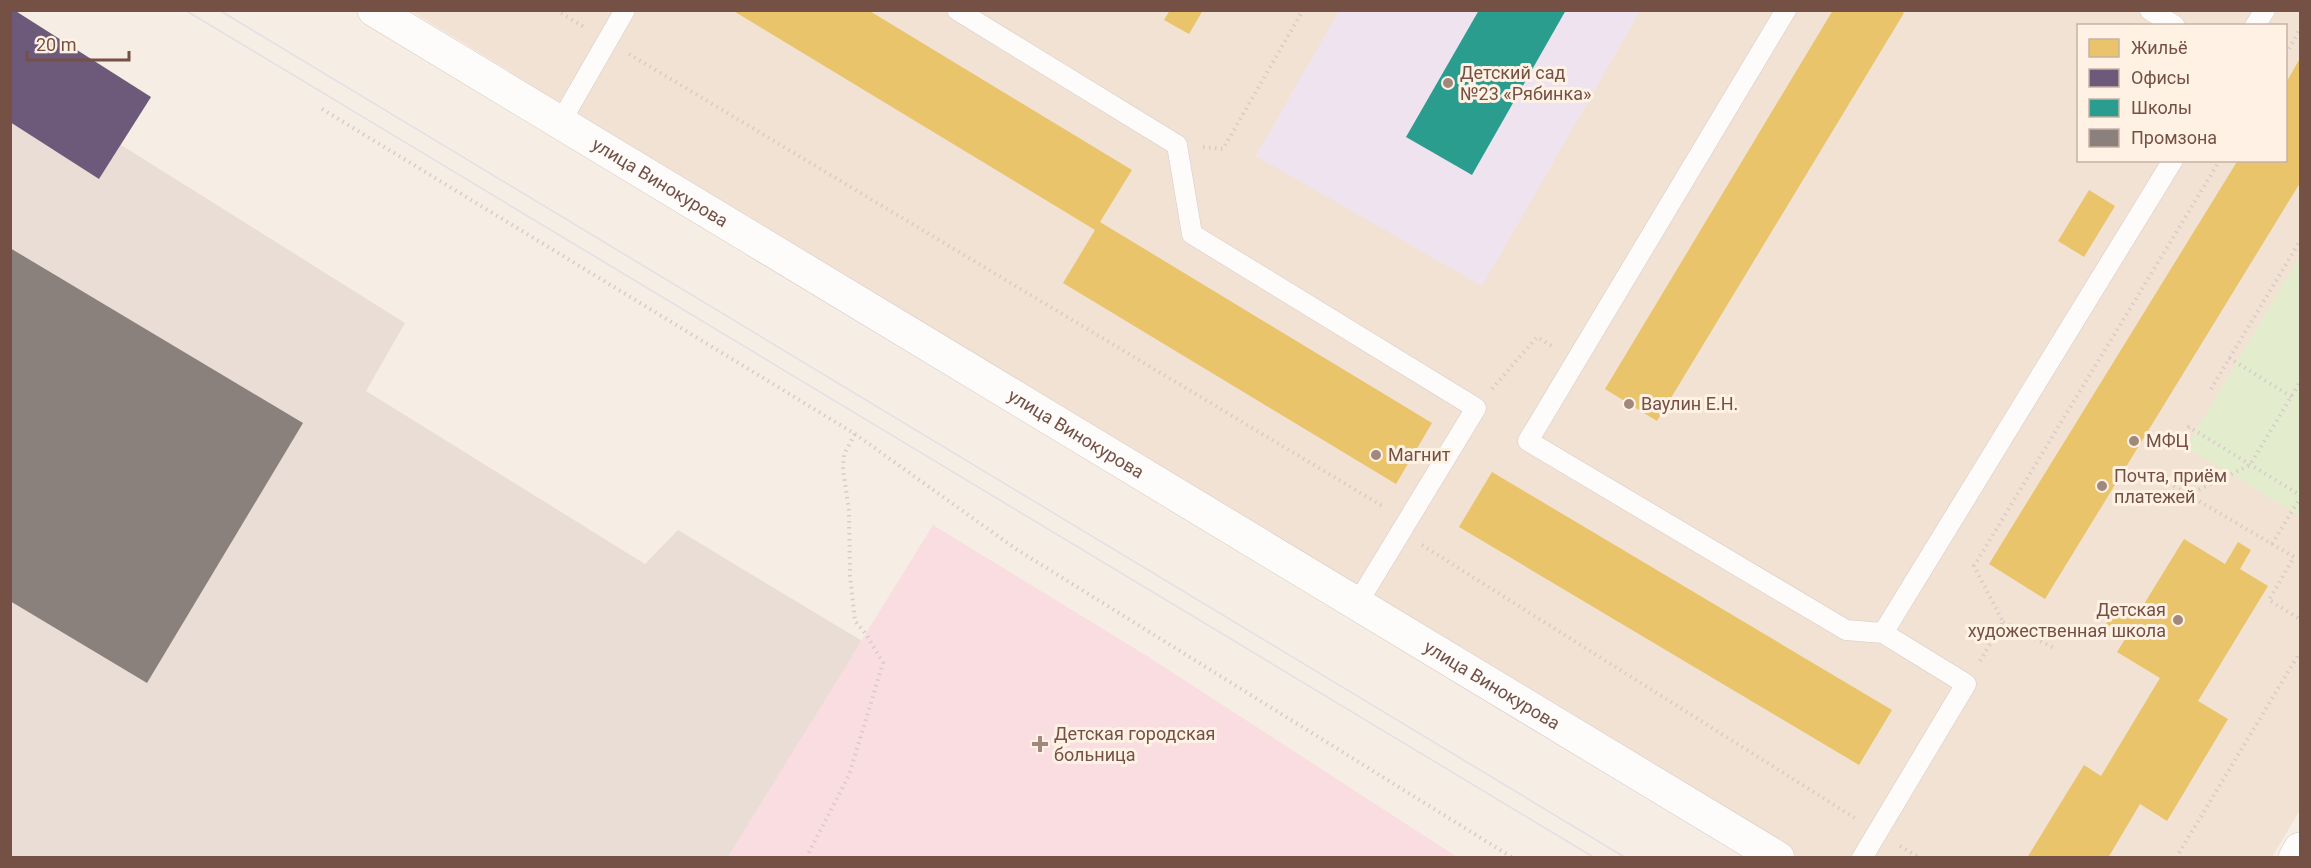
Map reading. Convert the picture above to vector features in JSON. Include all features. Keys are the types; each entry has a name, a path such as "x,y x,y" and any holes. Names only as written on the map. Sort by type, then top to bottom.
{"main road":[{"name":"улица Винокурова","path":"374,10 1778,858"},
{"path":"2295,858 2301,849"}],"lane":[{"path":"560,123 625,10"},
{"path":"957,10 1177,145 1192,234 1476,408 1358,604"},
{"path":"1786,10 1528,441 1846,630 1882,633 1966,684 1863,858"},
{"path":"2150,10 2172,24"},
{"path":"2256,24 2265,10"},
{"path":"1882,633 2172,162"}],"path":[{"path":"556,10 1384,506 1401,532 1920,858"},
{"path":"1177,145 1222,149 1303,10"},
{"path":"2287,52 2301,29"},
{"path":"322,109 855,434 1016,549 1513,858"},
{"path":"2054,648 2003,622 1974,566 2219,162"},
{"path":"2211,389 2301,241"},
{"path":"1476,408 1537,337 1557,349"},
{"path":"2229,358 2292,397"},
{"path":"2188,495 2250,465 2300,382"},
{"path":"2178,442 2189,427 2301,496 2272,544"},
{"path":"806,858 849,775 883,663 866,634 855,621 849,575 849,511 843,469 844,454 855,434"},
{"path":"2157,477 2294,557 2269,600 2301,619"},
{"path":"1966,684 2003,622"},
{"path":"2176,858 2300,654"}],"shaded area":[{"path":"411,11 2300,11 2300,810 2272,857 1798,857"},
{"name":"Детский сад №23 «Рябинка»","path":"1339,11 1640,11 1482,286 1256,156"},
{"path":"10,122 99,179 121,145 405,323 366,391 645,564 678,530 862,641 728,857 11,857"},
{"name":"Детская городская больница","path":"933,525 1147,656 1457,857 728,857"}],"green space":[{"path":"2300,256 2300,516 2186,447"}],"building: Жильё":[{"path":"732,10 868,10 1132,170 1100,222 1432,423 1396,484 1063,283 1095,230"},
{"path":"1170,10 1203,10 1189,34 1164,20"},
{"path":"1833,10 1900,10 1904,13 1657,421 1605,389"},
{"path":"2300,58 2300,183 2045,599 1989,564 2237,162 2287,162 2287,81"},
{"path":"2089,190 2115,206 2084,257 2058,241"},
{"path":"1492,472 1892,710 1859,765 1459,527"},
{"path":"2184,539 2225,564 2238,542 2251,550 2240,569 2268,586 2198,701 2228,719 2167,821 2140,804 2108,858 2027,858 2084,765 2101,776 2160,678 2117,652 2127,636 2106,624 2117,605 2136,617"}],"building: Офисы":[{"path":"10,10 14,10 151,97 99,179 10,122"}],"building: Школы":[{"path":"1479,10 1566,10 1472,175 1406,137"}],"building: Промзона":[{"path":"10,248 303,423 147,683 10,601"}],"tram line":[{"path":"185,10 1595,858"},
{"path":"219,10 1626,858"}],"place":[{"name":"Детский сад №23 «Рябинка»","path":"1448,83"},
{"name":"Ваулин Е.Н.","path":"1629,404"},
{"name":"МФЦ","path":"2134,441"},
{"name":"Магнит","path":"1376,455"},
{"name":"Почта, приём платежей","path":"2102,486"},
{"name":"Детская художественная школа","path":"2178,620"},
{"name":"Детская городская больница","path":"1040,744"}]}
